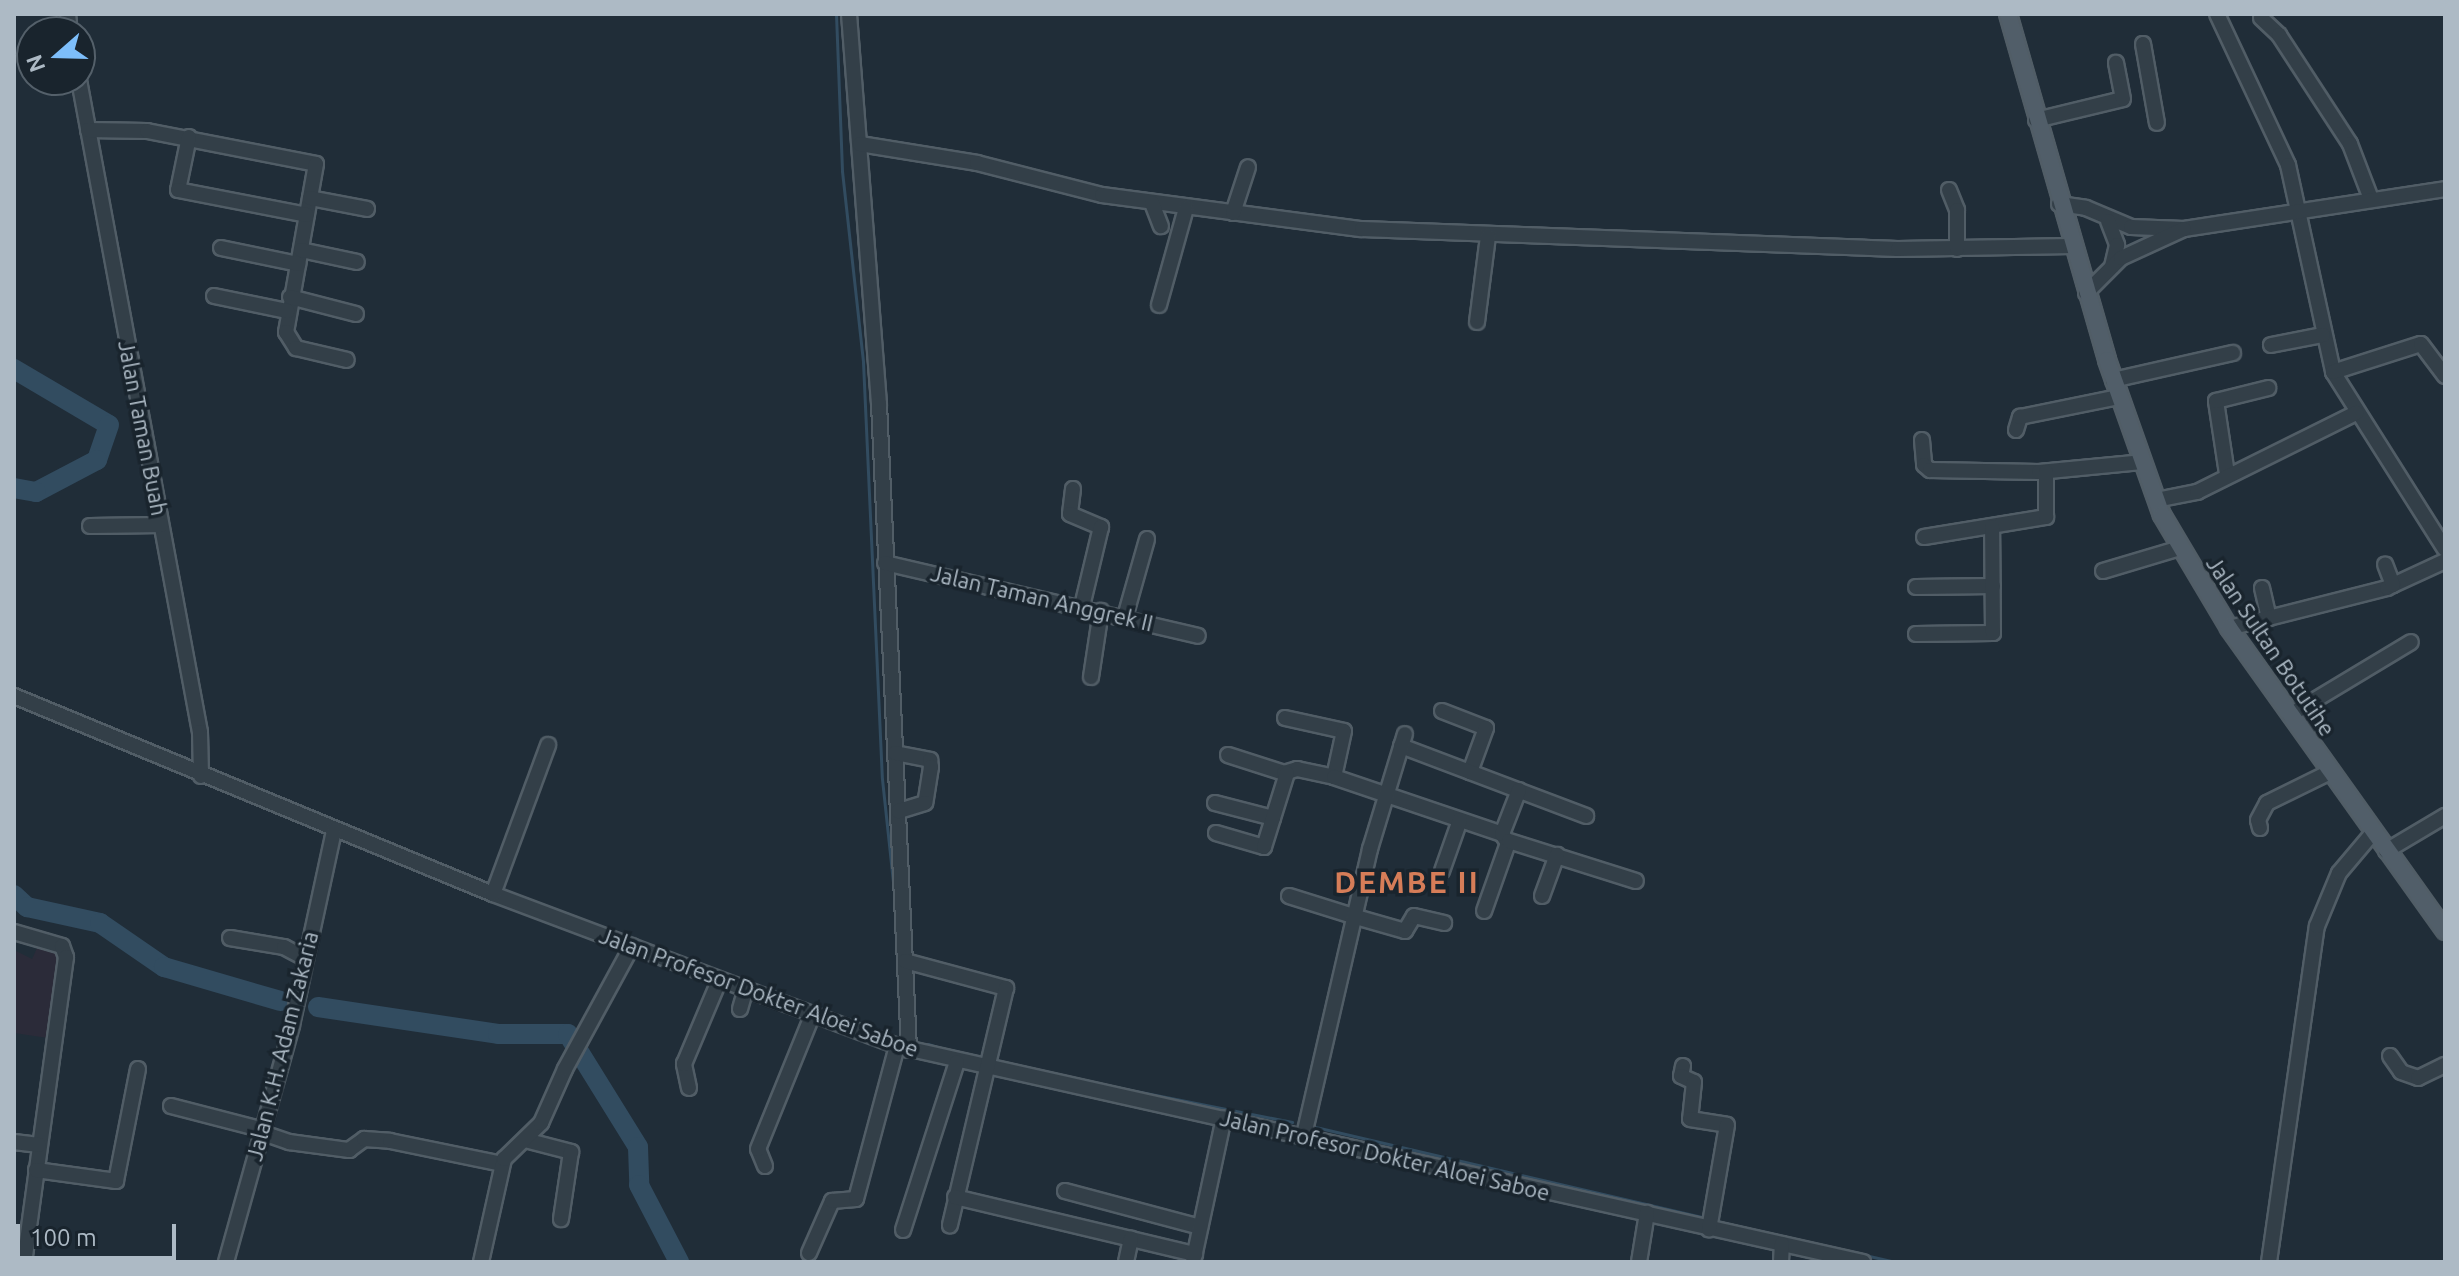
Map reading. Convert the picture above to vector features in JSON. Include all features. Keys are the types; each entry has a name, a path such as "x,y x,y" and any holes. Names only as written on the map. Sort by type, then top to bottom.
{"main road":[{"name":"Jalan Sultan Botutihe","path":"2008,14 2086,293 2118,397 2156,500 2180,548 2229,628 2372,834 2445,931"}],"street":[{"path":"809,1253 832,1201 856,1199 903,1048 905,961 895,753 860,144 849,14"},
{"path":"2217,14 2288,165 2333,372 2356,413 2445,549"},
{"path":"2261,18 2279,35 2350,144 2371,199"},
{"path":"2143,44 2157,123"},
{"path":"2116,63 2124,93"},
{"path":"2036,120 2111,103 2124,93 2151,88"},
{"name":"Jalan Taman Buah","path":"82,96 200,732 201,776"},
{"path":"88,130 189,137 316,164 286,332 296,348 347,360"},
{"path":"189,137 178,190 307,215"},
{"path":"860,144 949,158 1152,203 1362,229 1488,236 1957,249 2072,246"},
{"path":"1233,213 1248,167"},
{"path":"2059,204 2086,208 2108,221 2184,229 2445,189"},
{"path":"1949,190 1957,210 1957,249"},
{"path":"310,198 367,209"},
{"path":"1152,203 1161,226"},
{"path":"1159,305 1186,208"},
{"path":"2108,221 2117,245 2112,266"},
{"path":"2086,293 2112,266 2184,229"},
{"path":"1477,322 1488,236"},
{"path":"221,248 357,262"},
{"path":"214,296 356,314"},
{"path":"2271,345 2323,335"},
{"path":"2333,372 2421,344 2445,376"},
{"path":"2113,380 2233,353"},
{"path":"2227,474 2216,401 2268,388"},
{"path":"2016,430 2020,417 2118,397"},
{"path":"2156,500 2197,492 2227,474 2356,413"},
{"path":"1922,440 1924,465 1930,470 2046,472 2142,462"},
{"path":"1924,537 2046,517 2046,472"},
{"path":"1073,489 1070,514 1101,527 1082,606"},
{"path":"90,526 161,525"},
{"path":"1916,634 1991,634 1992,527"},
{"path":"1125,617 1147,539"},
{"path":"2103,571 2180,548"},
{"path":"2229,628 2393,585 2445,561"},
{"name":"Jalan Taman Anggrek II","path":"885,563 1082,606 1198,636"},
{"path":"2385,564 2393,585"},
{"path":"1916,587 1993,586"},
{"path":"2262,588 2269,618"},
{"path":"1091,677 1101,611"},
{"path":"2290,715 2411,642"},
{"name":"Jalan Profesor Dokter Aloei Saboe","path":"14,696 201,776 493,894 745,992 903,1048 1063,1087 1304,1135 1863,1262"},
{"path":"1442,711 1486,728 1470,772"},
{"path":"1285,718 1344,731 1334,777"},
{"path":"1304,1135 1355,917 1403,740 1470,772 1586,816"},
{"path":"493,894 548,745"},
{"path":"895,753 930,760 931,767 925,803 898,811"},
{"path":"1228,755 1287,773 1297,769 1334,777 1636,881"},
{"path":"2260,828 2258,820 2267,803 2330,772"},
{"path":"1216,833 1264,847 1287,773"},
{"path":"1484,911 1519,790"},
{"path":"1215,803 1273,818"},
{"path":"2386,851 2445,816"},
{"path":"1442,871 1460,820"},
{"name":"Jalan K.H. Adam Zakaria","path":"226,1262 292,1025 334,830"},
{"path":"2269,1262 2317,926 2339,873 2372,834"},
{"path":"1542,896 1557,855"},
{"path":"1289,896 1405,931 1414,916 1444,923"},
{"path":"14,932 62,946 66,957 24,1262"},
{"path":"230,938 284,947 305,958"},
{"path":"481,1262 502,1164 541,1123 632,946"},
{"path":"905,961 1006,988 950,1225"},
{"path":"689,1088 684,1064 719,981"},
{"path":"740,1009 745,992"},
{"path":"765,1166 758,1149 812,1016"},
{"path":"2390,1056 2401,1072 2418,1078 2445,1065"},
{"path":"903,1230 957,1062"},
{"path":"1683,1066 1681,1076 1694,1082 1690,1119 1727,1125 1709,1229"},
{"path":"36,1170 116,1181 138,1069"},
{"path":"171,1106 264,1131 289,1142 349,1150 364,1139 394,1142 502,1164"},
{"path":"955,1197 1131,1239 1194,1258 1224,1118"},
{"path":"525,1140 571,1152 561,1219"},
{"path":"14,1142 39,1145"},
{"path":"1065,1191 1200,1227"},
{"path":"1639,1262 1647,1213"},
{"path":"1126,1262 1131,1239"},
{"path":"1781,1262 1782,1244"}],"shaded area":[{"path":"38,946 61,953 48,1038 14,1033 14,950 32,959"}],"waterway":[{"path":"836,14 842,171 863,362 882,779 895,900"},
{"path":"14,369 109,425 97,460 36,492 14,488"},
{"path":"14,895 27,907 100,923 164,967 280,1001"},
{"path":"318,1007 498,1034 568,1034 638,1147 639,1185 679,1262"},
{"path":"928,1044 947,1050"},
{"path":"1095,1083 1292,1122"},
{"path":"1311,1126 1701,1217"},
{"path":"1716,1221 1895,1262"}],"district":[{"name":"DEMBE II","path":"1407,882"}]}
